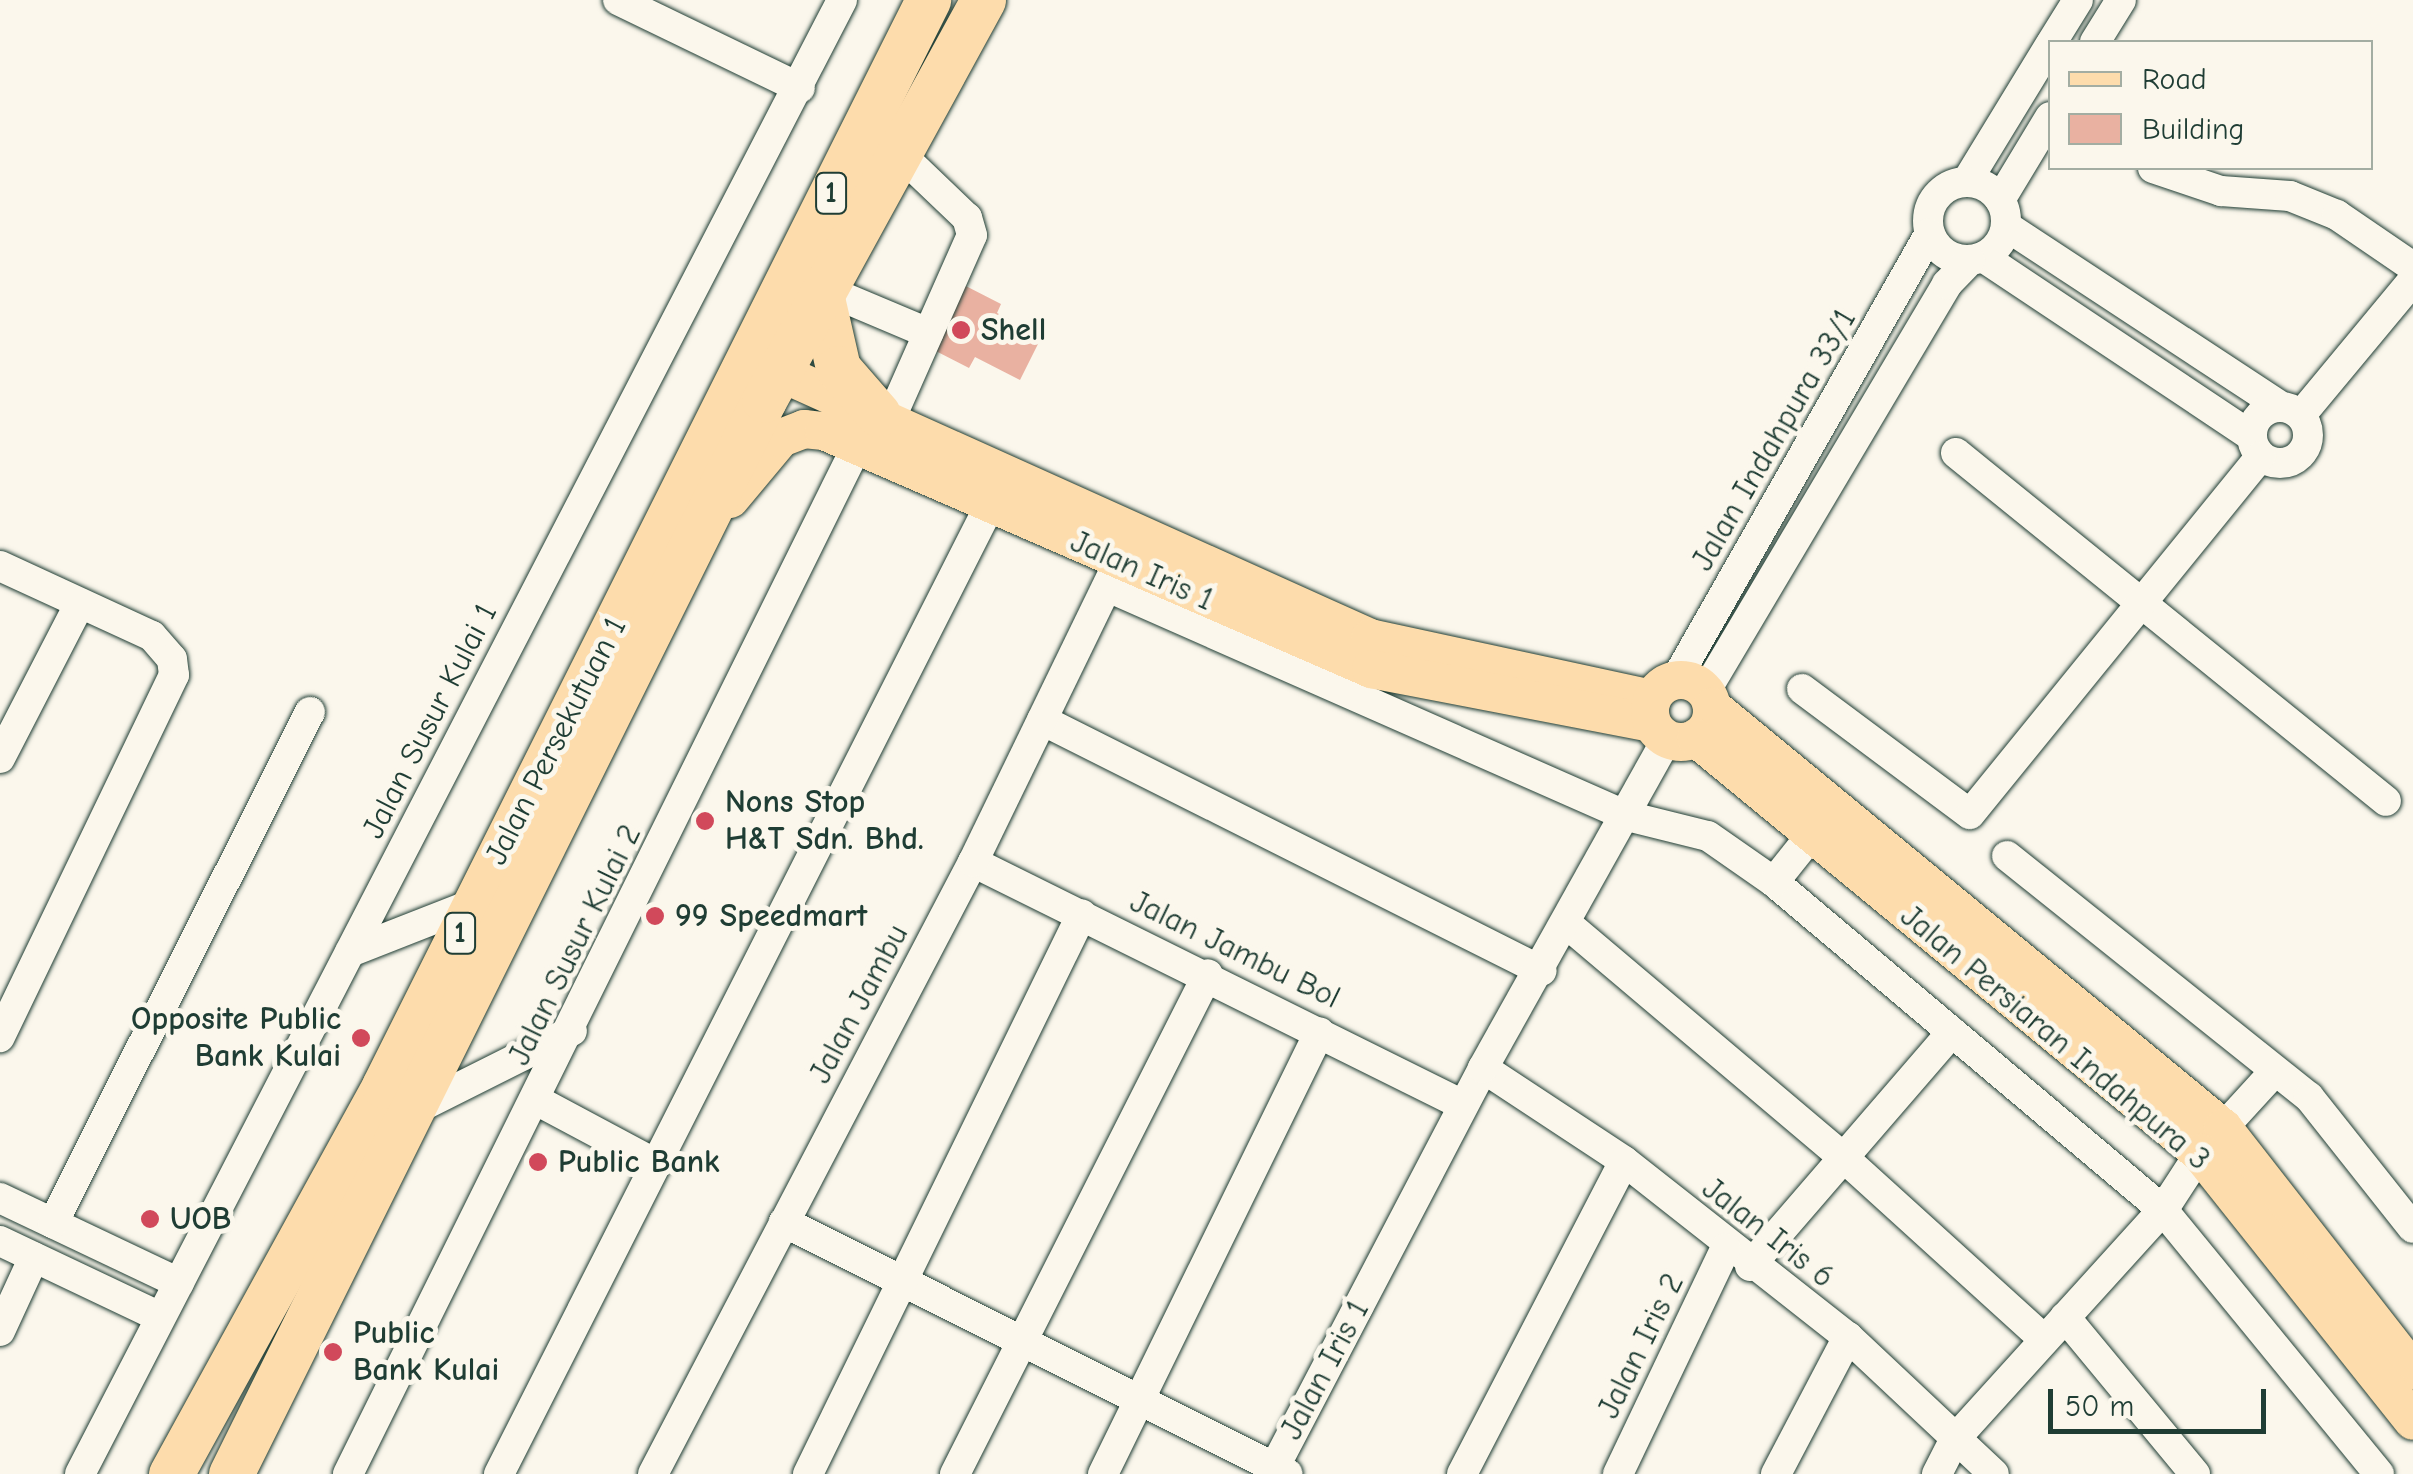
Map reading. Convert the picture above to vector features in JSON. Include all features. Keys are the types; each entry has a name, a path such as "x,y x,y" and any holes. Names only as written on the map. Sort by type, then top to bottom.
{"highway":[{"name":"Jalan Persekutuan 1","path":"171,1474 384,1086 928,0"},
{"name":"Jalan Persekutuan 1","path":"230,1474 694,551 779,372 983,0"},
{"path":"824,294 838,368 875,426"},
{"path":"734,385 779,372"}],"main road":[{"name":"Jalan Iris 1","path":"779,372 875,426 991,503 1113,575 1370,669 1680,711"},
{"name":"Jalan Iris 1","path":"694,551 781,438 804,429 875,426 1370,638 1680,711"},
{"name":"Jalan Persiaran Indahpura 3","path":"1680,711 1836,805 2211,1141 2413,1371"},
{"name":"Jalan Persiaran Indahpura 3","path":"1680,711 1812,834 2211,1141 2413,1421"}],"street":[{"path":"618,0 800,88"},
{"name":"Jalan Susur Kulai 1","path":"80,1474 800,88 842,0"},
{"path":"2053,40 2078,0"},
{"path":"2096,40 2121,0"},
{"path":"1968,182 2003,213 2170,332 2291,411 2308,437 2302,453 2278,464 2144,364 1976,259 1944,253 1930,233 1935,198 1968,182 2048,49"},
{"path":"1976,259 2048,120"},
{"name":"Jalan Susur Kulai 2","path":"348,1474 875,426 928,334 972,235 967,218 898,152"},
{"path":"2159,170 2221,192 2290,196 2337,216 2413,267"},
{"name":"Jalan Indahpura 33/1","path":"1680,711 1930,233"},
{"name":"Jalan Indahpura 33/1","path":"1680,711 1947,284 1976,259"},
{"path":"1802,690 1970,814 2140,606 2256,446 2263,412 2291,411 2413,280"},
{"path":"824,294 928,334"},
{"path":"1956,453 2386,802"},
{"path":"499,1474 991,503"},
{"path":"0,566 152,636 164,646 174,675 0,1038"},
{"path":"1113,575 1628,816 1708,836 1774,882 2164,1210 2379,1474"},
{"name":"Jalan Jambu","path":"654,1474 973,862 1113,575"},
{"path":"0,758 80,603"},
{"name":"Jalan Iris 1","path":"1278,1472 1483,1068 1628,816 1680,711"},
{"path":"53,1223 310,712"},
{"path":"1042,720 1542,971"},
{"path":"1774,882 1836,805"},
{"path":"2007,856 2275,1070 2333,1124 2413,1228"},
{"name":"Jalan Jambu Bol","path":"973,862 1208,974 1464,1105"},
{"path":"350,952 475,903"},
{"path":"808,1474 1082,914"},
{"path":"1567,924 2055,1328 2195,1474"},
{"path":"955,1474 1208,974"},
{"path":"410,1112 572,1030"},
{"path":"1103,1474 1320,1032"},
{"name":"Jalan Iris 2","path":"1618,1474 1738,1257 1843,1156 1952,1032"},
{"name":"Jalan Iris 6","path":"1483,1068 1624,1161 1738,1257 1848,1337 1994,1474"},
{"path":"1937,1474 1955,1439 2164,1210 2211,1141 2275,1070"},
{"path":"538,1101 656,1164"},
{"path":"1462,1474 1624,1161"},
{"path":"0,1198 179,1282"},
{"path":"784,1222 1278,1472"},
{"path":"0,1241 160,1318"},
{"path":"0,1330 34,1257"},
{"path":"1776,1474 1848,1337"}],"building":[{"path":"958,282 1001,304 997,313 1042,336 1020,380 975,357 969,368 926,346"}],"place":[{"name":"Shell","path":"961,330"},
{"name":"Nons Stop H&T Sdn. Bhd.","path":"705,821"},
{"name":"99 Speedmart","path":"655,916"},
{"name":"Opposite Public Bank Kulai","path":"361,1038"},
{"name":"Public Bank","path":"538,1162"},
{"name":"UOB","path":"150,1219"},
{"name":"Public Bank Kulai","path":"333,1352"}]}
